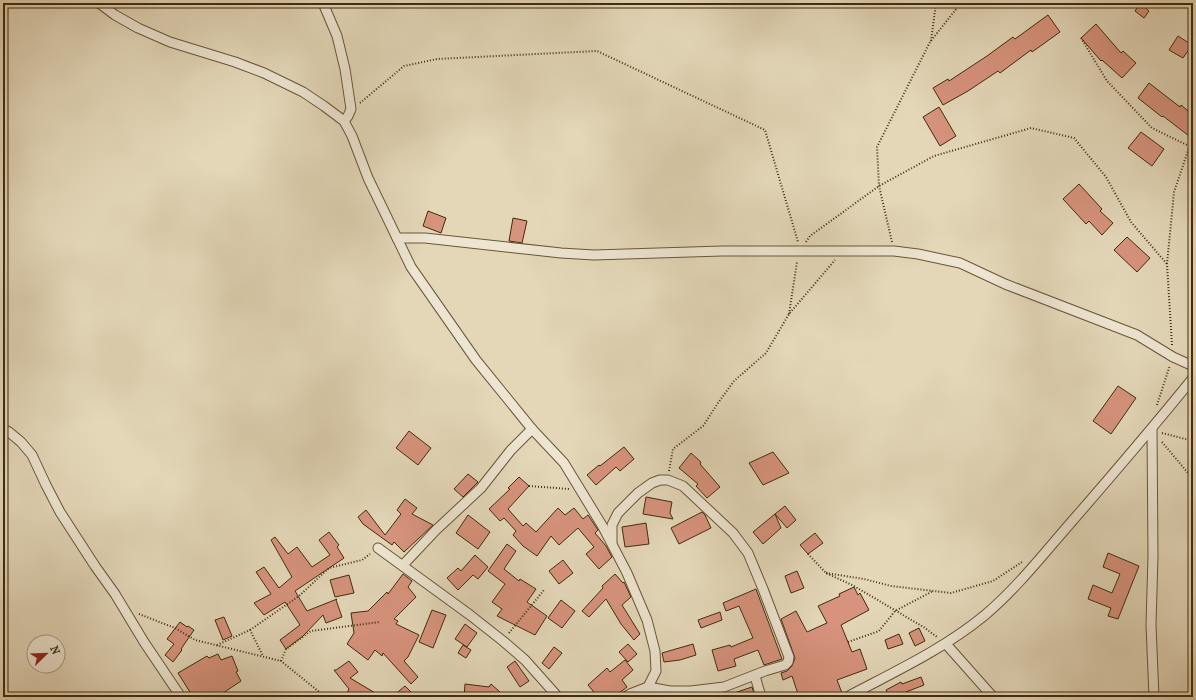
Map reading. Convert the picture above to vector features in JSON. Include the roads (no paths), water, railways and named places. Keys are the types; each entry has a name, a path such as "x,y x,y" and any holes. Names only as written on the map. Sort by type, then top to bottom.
{"street":[{"path":"99,3 115,15 138,28 170,42 235,62 264,73 303,92 344,121 352,136 368,178 411,267 476,360 532,429 564,463 584,495 627,573 647,620 655,651 656,671 648,687 651,697"},
{"path":"323,3 337,36 345,69 351,109 344,121"},
{"path":"397,238 425,238 561,253 594,255 722,251 894,251 918,254 960,262 1005,284 1137,335 1173,357 1193,366"},
{"path":"847,697 946,644 984,615 1009,593 1152,430 1193,378"},
{"path":"3,429 21,442 32,455 60,512 124,607 144,642 181,697"},
{"path":"403,565 436,530 481,488 511,450 532,429"},
{"path":"1152,430 1153,556 1151,625 1154,697"},
{"path":"612,545 612,525 618,513 638,493 652,483 660,480 668,480 683,486 733,533 748,553 787,650 788,658 788,662 785,665 724,687 691,691 670,691 648,687 625,697"},
{"path":"378,548 403,565 503,641 525,660 558,697"},
{"path":"946,644 993,697"},
{"path":"755,676 761,697"}]}
